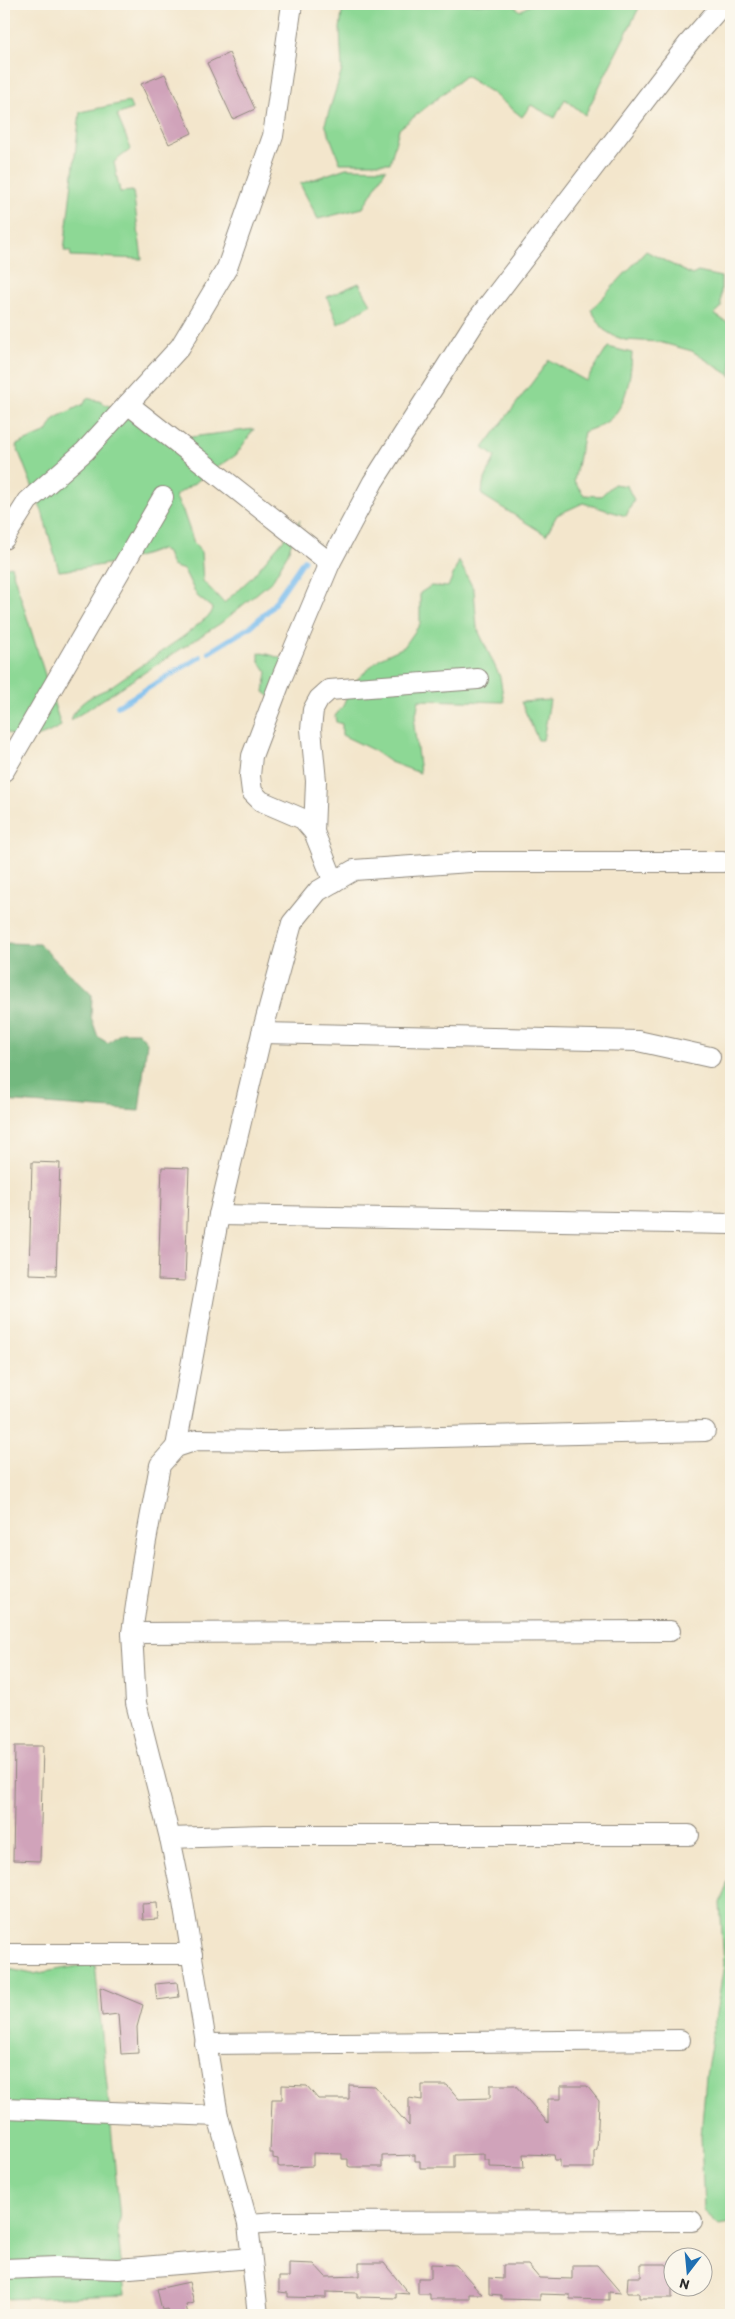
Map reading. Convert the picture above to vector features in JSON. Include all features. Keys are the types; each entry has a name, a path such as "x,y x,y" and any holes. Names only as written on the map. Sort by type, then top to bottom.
{"street":[{"path":"4,539 28,501 85,451 180,347 227,268 273,136 292,4"},
{"path":"334,882 314,832 303,819 261,801 252,792 250,776 252,756 282,677 330,563 373,482 473,325 688,44 723,4"},
{"path":"128,404 330,563"},
{"path":"4,771 163,497"},
{"path":"314,832 316,781 311,729 313,710 318,699 329,690 478,679"},
{"path":"176,1447 219,1215 262,1033 292,923 318,890 354,870 470,862 723,862"},
{"path":"262,1033 638,1041 710,1057"},
{"path":"219,1215 731,1224"},
{"path":"258,2315 248,2224 218,2116 182,1896 170,1838 136,1703 132,1632 143,1557 160,1465 176,1447 197,1440 272,1441 705,1431"},
{"path":"132,1632 670,1631"},
{"path":"170,1838 265,1835 689,1835"},
{"path":"4,1954 192,1954"},
{"path":"205,2044 680,2040"},
{"path":"4,2108 218,2116"},
{"path":"248,2224 285,2222 692,2221"},
{"path":"4,2269 57,2267 118,2269 252,2258"}],"green space":[{"path":"537,3 548,6 551,4 641,4 585,115 565,99 555,118 531,105 522,117 491,92 465,76 399,129 390,163 340,163 325,124 342,70 340,29 343,4 512,4 520,11"},
{"path":"129,102 132,109 117,115 131,149 114,162 120,192 133,191 142,259 71,256 70,251 64,251 80,112"},
{"path":"346,168 386,169 363,208 318,219 300,184"},
{"path":"646,251 692,275 698,272 721,277 721,308 714,314 731,325 731,376 692,351 659,342 625,340 604,330 591,310"},
{"path":"359,283 371,304 338,324 327,297"},
{"path":"608,347 632,353 627,389 620,407 609,420 584,432 574,481 584,495 601,496 614,484 627,486 634,500 626,516 583,503 557,515 546,535 482,495 483,484 495,457 483,448 549,360 586,381"},
{"path":"87,398 99,401 175,439 254,429 236,455 175,496 183,511 194,543 201,552 203,581 224,603 251,578 300,520 287,555 272,581 221,623 71,720 73,714 86,700 107,689 184,636 211,614 212,608 197,596 184,570 172,566 167,553 161,549 124,561 59,571 42,511 16,445 47,432 55,418 84,404"},
{"path":"459,561 474,590 477,628 500,677 504,702 419,700 414,725 420,773 390,762 371,749 342,735 342,724 336,722 335,716 343,706 350,686 380,658 404,647 420,624 420,593 431,586 448,587"},
{"path":"11,566 61,726 32,738 18,738 4,730 4,568"},
{"path":"259,653 288,660 298,659 300,669 273,699 264,692 267,672 259,661"},
{"path":"550,700 543,740 538,740 521,702"},
{"path":"4,943 39,944 92,995 91,1017 98,1037 108,1043 122,1032 138,1032 147,1042 139,1111 4,1101"},
{"path":"731,1874 731,2223 719,2225 704,2211 701,2136 706,2076 724,1964 720,1903"},
{"path":"95,1963 120,2219 117,2227 125,2295 4,2299 4,1968 33,1974"}],"building":[{"path":"229,53 255,109 233,119 207,63"},
{"path":"165,74 192,133 169,144 141,84"},
{"path":"32,1162 60,1163 56,1275 29,1274"},
{"path":"162,1167 189,1168 185,1281 158,1280"},
{"path":"15,1746 43,1746 40,1861 13,1860"},
{"path":"157,1903 158,1919 143,1920 142,1904"},
{"path":"177,1982 179,1997 157,2000 155,1984"},
{"path":"100,1987 143,2005 137,2027 138,2053 121,2054 118,2014 102,2016"},
{"path":"282,2085 307,2086 318,2099 349,2099 349,2085 375,2086 409,2126 409,2098 422,2100 422,2085 447,2085 459,2099 490,2098 490,2085 515,2085 548,2123 548,2099 561,2099 561,2086 587,2086 599,2101 597,2149 594,2151 594,2168 562,2168 560,2167 560,2160 555,2160 554,2155 523,2154 524,2168 489,2167 489,2160 484,2160 484,2154 454,2155 454,2168 420,2168 420,2161 415,2161 415,2155 382,2156 382,2167 350,2167 348,2166 348,2159 342,2159 342,2154 313,2153 313,2166 280,2167 278,2166 278,2159 273,2158 273,2153 270,2153 272,2099 282,2099"},
{"path":"289,2263 314,2264 326,2277 359,2276 359,2263 384,2263 409,2294 396,2293 396,2298 357,2297 357,2293 326,2292 326,2298 288,2297 288,2293 279,2292 279,2277 289,2277"},
{"path":"431,2264 456,2265 482,2294 469,2294 469,2299 430,2299 430,2294 418,2294 418,2278 431,2278"},
{"path":"641,2264 662,2264 662,2296 672,2296 672,2298 639,2298 639,2293 627,2293 628,2277 641,2277"},
{"path":"503,2265 528,2265 539,2278 572,2279 572,2265 597,2265 621,2293 609,2292 609,2300 570,2299 570,2295 540,2294 540,2300 501,2299 501,2295 489,2294 489,2278 503,2279"},
{"path":"189,2282 194,2303 186,2305 188,2315 170,2315 168,2309 162,2310 157,2289"}],"waterway":[{"path":"209,652 250,627 271,608 304,560"},
{"path":"118,706 200,657"}]}
